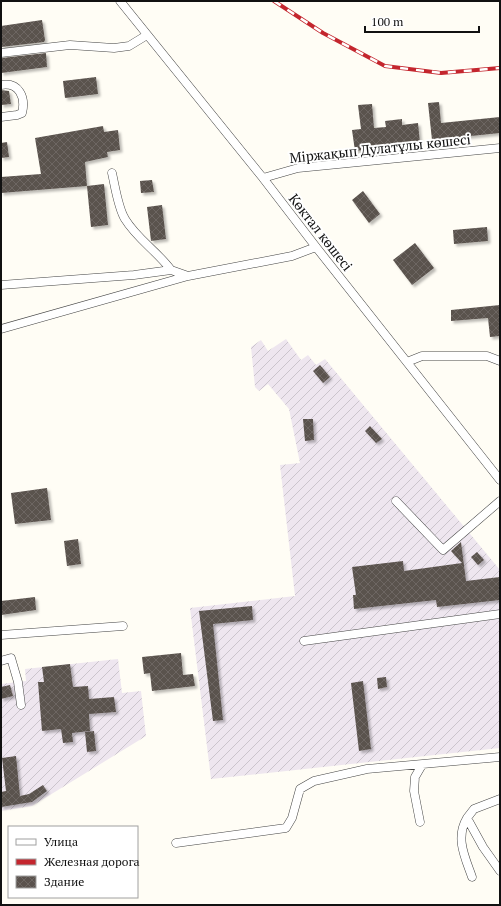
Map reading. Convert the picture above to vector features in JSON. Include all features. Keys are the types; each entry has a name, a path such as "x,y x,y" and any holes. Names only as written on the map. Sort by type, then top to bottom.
{"street":[{"name":"Көктал көшесі","path":"120,1 263,178 316,248 500,480"},
{"path":"1,53 70,45 114,48 129,46 147,35"},
{"path":"1,85 14,85 17,88 22,98 23,109 22,113 17,115 1,117"},
{"name":"Міржақып Дулатұлы көшесі","path":"263,178 298,168 500,148"},
{"path":"112,174 124,218 143,242 162,258 171,270"},
{"path":"1,329 188,276 292,256 316,248"},
{"path":"1,285 134,275 171,270 188,276"},
{"path":"407,362 422,356 487,356 500,361"},
{"path":"396,501 443,550 500,501"},
{"path":"304,641 500,614"},
{"path":"1,635 123,626"},
{"path":"1,661 11,658 18,682 21,705"},
{"path":"176,842 286,828 292,818 300,789 314,781 367,769 500,757"},
{"path":"420,822 414,791 414,777 422,765"},
{"path":"472,877 461,845 463,825 474,810 500,799"},
{"path":"467,818 483,847 500,871"}],"shaded area":[{"path":"286,339 301,360 308,355 316,365 325,359 500,570 500,748 211,779 190,608 295,596 280,465 300,463 289,409 268,384 259,391 255,387 251,347 261,340 268,351"},
{"path":"118,659 122,693 141,691 146,736 32,806 1,811 1,684 26,681 25,669"}],"building":[{"path":"42,20 44,42 1,47 1,26"},
{"path":"46,53 47,67 1,73 1,58"},
{"path":"96,77 98,94 65,98 63,81"},
{"path":"1,90 9,91 11,104 1,105"},
{"path":"439,102 441,123 500,117 500,133 432,140 428,103"},
{"path":"372,104 374,128 386,127 385,121 402,119 402,125 418,123 420,143 355,151 352,130 361,129 358,105"},
{"path":"103,126 104,132 118,130 120,150 107,152 108,157 85,162 87,186 1,193 1,177 41,174 35,138"},
{"path":"7,142 9,157 1,158 1,143"},
{"path":"152,180 154,192 141,193 140,181"},
{"path":"104,184 108,225 91,227 87,186"},
{"path":"363,191 380,214 369,223 352,200"},
{"path":"162,205 166,239 151,241 147,207"},
{"path":"487,227 488,241 454,244 453,230"},
{"path":"415,243 434,268 412,285 393,260"},
{"path":"500,305 500,336 490,337 488,318 451,321 451,310"},
{"path":"320,365 330,377 323,383 313,371"},
{"path":"303,419 313,419 314,440 305,441"},
{"path":"370,426 382,439 376,443 365,431"},
{"path":"47,488 51,520 15,524 11,493"},
{"path":"78,539 81,564 67,566 64,541"},
{"path":"461,542 466,581 500,577 500,600 437,607 436,600 354,609 353,595 356,595 352,567 403,561 404,571 462,563 451,551"},
{"path":"477,552 484,560 478,565 471,557"},
{"path":"35,597 36,610 1,615 1,601"},
{"path":"252,606 253,620 213,624 223,720 213,721 199,611"},
{"path":"181,653 183,675 193,674 195,686 152,691 150,673 144,674 142,657"},
{"path":"70,664 73,687 88,686 89,699 114,697 116,712 89,714 90,731 72,733 73,742 63,743 61,729 42,731 38,682 44,682 42,667"},
{"path":"386,677 387,687 378,689 377,678"},
{"path":"363,681 371,749 359,751 351,683"},
{"path":"10,685 13,696 1,699 1,687"},
{"path":"94,731 96,751 87,752 85,732"},
{"path":"16,756 20,796 29,794 43,785 47,791 32,802 1,807 1,792 6,791 2,758"}],"railway":[{"path":"274,1 323,33 385,66 441,73 500,68"}]}
